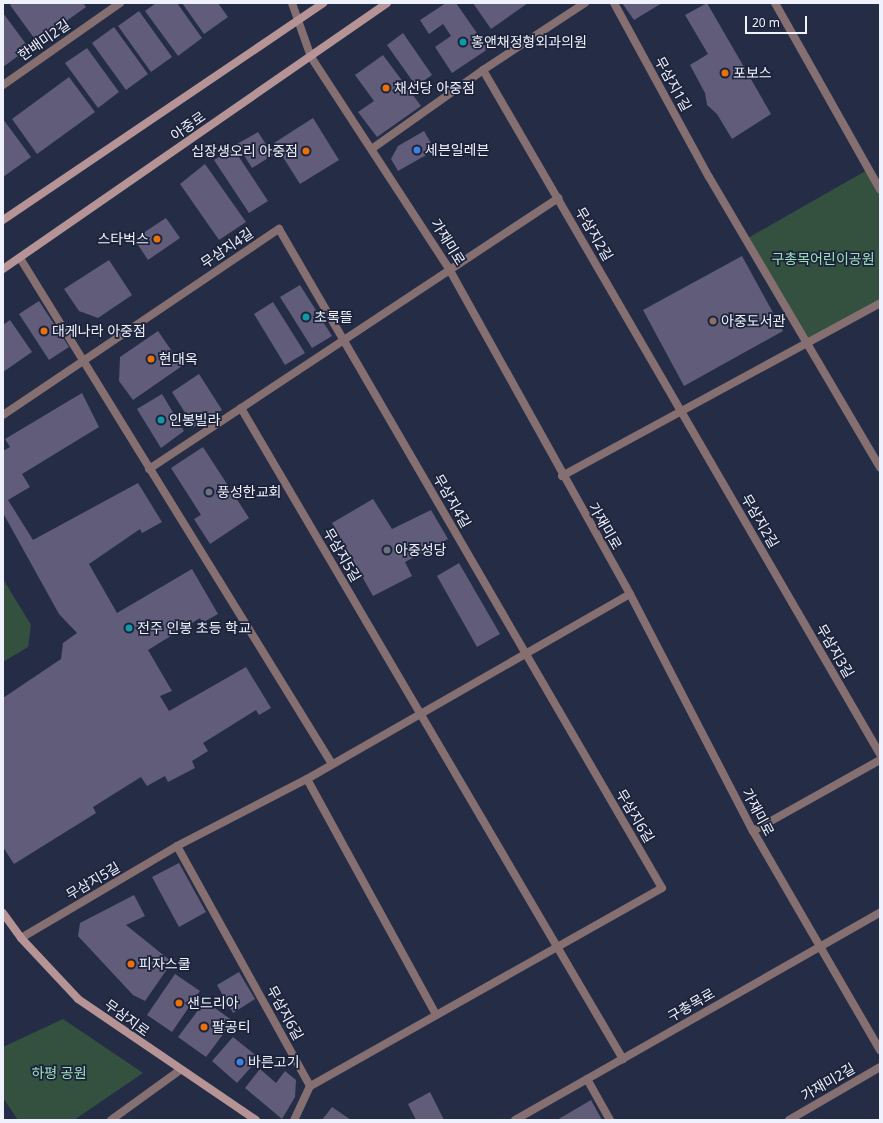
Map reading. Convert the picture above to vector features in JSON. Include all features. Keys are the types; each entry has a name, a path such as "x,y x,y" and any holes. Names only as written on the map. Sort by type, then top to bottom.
{"street":[{"name":"한배미2길","path":"3,85 120,3"},
{"name":"가재미로","path":"292,3 297,22 311,57 373,148 448,267 562,476 630,594 753,831 880,1050"},
{"name":"아중로","path":"3,220 324,3"},
{"name":"아중로","path":"3,269 387,3"},
{"path":"373,148 483,70 585,3"},
{"name":"무삼지1길","path":"614,3 710,177 807,343"},
{"path":"775,3 880,189"},
{"name":"무삼지2길","path":"483,70 768,561"},
{"path":"150,469 241,408 345,342 448,267 558,198"},
{"name":"무삼지4길","path":"3,415 279,229 524,653"},
{"path":"20,258 82,362 150,469 332,764"},
{"path":"562,476 880,302"},
{"path":"807,343 880,467"},
{"name":"무삼지5길","path":"241,408 557,947"},
{"name":"무삼지3길","path":"768,561 880,754"},
{"name":"무삼지5길","path":"21,938 177,846 307,779 524,653 630,594"},
{"name":"무삼지6길","path":"177,846 310,1086 662,888 524,653"},
{"path":"753,831 880,760"},
{"path":"307,779 436,1015"},
{"name":"무삼지로","path":"3,913 21,938 78,999 179,1071 256,1120"},
{"name":"구총목로","path":"515,1120 880,913"},
{"path":"557,947 622,1059"},
{"name":"가재미2길","path":"789,1120 880,1067"},
{"path":"111,1120 179,1071"},
{"path":"587,1079 610,1120"},
{"path":"294,1120 310,1086"}],"green space":[{"name":"구총목어린이공원","path":"869,169 880,189 880,303 807,343 746,239"},
{"path":"3,579 31,625 28,647 3,662"},
{"name":"하평 공원","path":"63,1019 143,1073 74,1120 18,1120 3,1098 3,1047"}],"building":[{"path":"13,3 83,3 86,7 37,42 10,5"},
{"path":"156,3 177,3 202,38 178,56 145,11"},
{"path":"182,3 218,3 228,17 204,34"},
{"name":"홍앤채정형외과의원","path":"446,3 456,3 488,49 452,73 435,47 451,36 443,24 429,34 420,20"},
{"path":"473,3 528,3 491,29"},
{"path":"622,3 662,3 634,20"},
{"path":"707,3 771,114 732,139 717,114 707,105 705,93 690,65 708,54 685,15"},
{"path":"139,11 172,57 151,72 118,26"},
{"path":"3,13 29,48 3,67"},
{"path":"114,27 148,74 126,90 92,43"},
{"path":"403,33 432,75 416,86 387,45"},
{"path":"87,48 119,92 98,108 65,63"},
{"name":"채선당 아중점","path":"383,55 421,106 377,137 358,112 374,101 355,75"},
{"path":"69,77 95,112 37,154 12,119"},
{"name":"십장생오리 아중점","path":"313,118 339,160 300,184 274,143"},
{"path":"3,119 31,157 3,177"},
{"path":"424,131 435,150 398,171 391,159 398,146"},
{"path":"258,132 273,155 252,168 237,144"},
{"path":"233,148 268,201 249,213 214,160"},
{"path":"205,164 246,222 219,240 180,184"},
{"name":"스타벅스","path":"166,218 180,238 148,260 134,239"},
{"name":"아중도서관","path":"742,256 783,331 684,386 643,310"},
{"path":"109,260 132,295 98,318 79,311 64,289"},
{"name":"초록뜰","path":"300,285 332,336 312,348 280,297"},
{"name":"대게나라 아중점","path":"39,301 69,347 49,360 19,314"},
{"path":"273,302 305,353 285,365 254,314"},
{"path":"10,320 32,352 3,372 3,325"},
{"path":"158,331 182,366 133,400 119,381 120,357"},
{"path":"199,374 222,410 194,427 172,392"},
{"name":"전주 인봉 초등 학교","path":"82,393 99,427 22,474 30,487 8,500 33,540 138,483 162,522 142,533 140,529 89,564 117,613 192,569 218,614 202,623 200,618 148,650 172,691 160,696 169,711 246,667 271,708 259,715 256,710 203,743 208,751 192,761 195,768 168,782 165,776 147,786 141,777 93,807 96,813 14,864 3,847 3,698 61,659 63,643 77,633 59,614 3,513 3,451 10,447 5,439"},
{"name":"인봉빌라","path":"162,394 184,431 161,448 137,409"},
{"name":"풍성한교회","path":"203,447 249,518 210,544 194,519 201,515 171,468"},
{"name":"아중성당","path":"373,499 392,529 431,510 448,539 405,562 412,576 373,596 332,523"},
{"path":"459,563 500,634 477,647 437,576"},
{"path":"179,863 206,912 179,927 152,877"},
{"path":"134,895 145,916 126,925 172,962 145,1001 133,995 78,936 80,923"},
{"path":"239,972 255,999 233,1013 217,985"},
{"path":"175,974 200,991 172,1032 147,1015"},
{"path":"205,1001 233,1021 206,1057 178,1037"},
{"path":"233,1037 259,1058 237,1083 212,1061"},
{"path":"260,1069 276,1083 285,1071 296,1080 295,1097 282,1119 245,1088"},
{"path":"430,1092 444,1120 416,1120 408,1104"},
{"path":"591,1100 602,1120 557,1120"},
{"path":"332,1107 351,1120 322,1120"}],"place":[{"name":"홍앤채정형외과의원","path":"463,42"},
{"name":"포보스","path":"725,73"},
{"name":"채선당 아중점","path":"386,88"},
{"name":"세븐일레븐","path":"417,150"},
{"name":"십장생오리 아중점","path":"306,151"},
{"name":"스타벅스","path":"157,239"},
{"name":"초록뜰","path":"306,317"},
{"name":"아중도서관","path":"713,321"},
{"name":"대게나라 아중점","path":"44,331"},
{"name":"현대옥","path":"151,359"},
{"name":"인봉빌라","path":"161,420"},
{"name":"풍성한교회","path":"209,492"},
{"name":"아중성당","path":"387,550"},
{"name":"전주 인봉 초등 학교","path":"129,628"},
{"name":"피자스쿨","path":"131,964"},
{"name":"샌드리아","path":"179,1003"},
{"name":"팔공티","path":"204,1027"},
{"name":"바른고기","path":"240,1062"}]}
